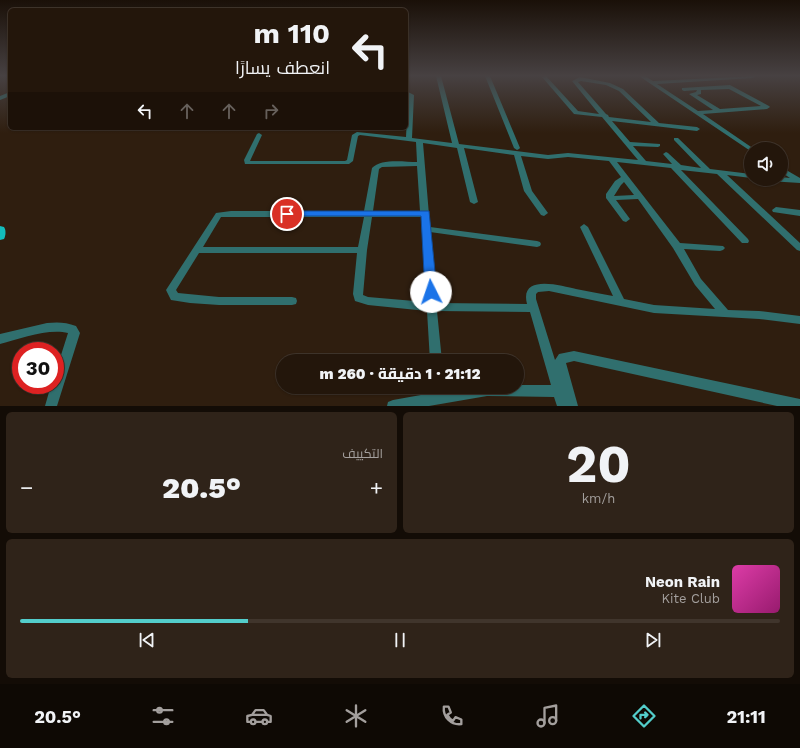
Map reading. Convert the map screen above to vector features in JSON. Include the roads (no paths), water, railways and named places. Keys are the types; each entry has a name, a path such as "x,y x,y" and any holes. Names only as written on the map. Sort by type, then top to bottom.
{"main road":[{"path":"0,229 0,236"}],"street":[{"path":"409,138 408,126 411,95"},
{"path":"443,95 474,202"},
{"path":"495,95 517,150 528,191 544,213"},
{"path":"560,95 576,113 697,129"},
{"path":"587,95 644,163"},
{"path":"626,95 657,124"},
{"path":"671,95 744,144"},
{"path":"693,95 720,111"},
{"path":"697,112 767,107 745,95"},
{"path":"259,135 247,163 345,164 350,161 356,133 409,138 458,146 517,150 550,157 568,155 611,159 744,175"},
{"path":"676,139 708,172"},
{"path":"419,140 426,214 435,354"},
{"path":"629,144 658,145"},
{"path":"666,154 676,167 745,242"},
{"path":"611,159 676,246 698,282 725,314"},
{"path":"421,164 383,164 377,166 367,214 362,250 358,294 359,298 368,301 432,308 533,308"},
{"path":"720,173 800,248"},
{"path":"788,173 800,181"},
{"path":"625,177 612,189 610,198 626,220"},
{"path":"788,180 800,181"},
{"path":"610,198 639,197"},
{"path":"776,210 800,213"},
{"path":"292,302 213,301 175,297 171,290 216,218 223,214 426,214"},
{"path":"584,227 620,301"},
{"path":"427,229 538,244"},
{"path":"676,246 720,248"},
{"path":"196,250 362,250"},
{"path":"564,406 533,308 530,294 534,289 540,287 553,288 654,309 759,315 800,320"},
{"path":"0,339 51,328 67,326 72,329 74,333 50,406"},
{"path":"572,406 560,363 563,358 574,356 800,405"},
{"path":"524,391 559,391"},
{"path":"394,406 433,394"}]}
